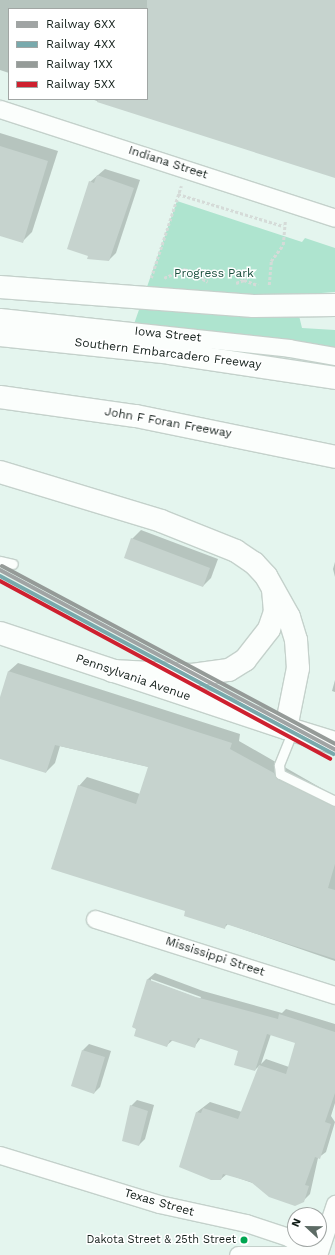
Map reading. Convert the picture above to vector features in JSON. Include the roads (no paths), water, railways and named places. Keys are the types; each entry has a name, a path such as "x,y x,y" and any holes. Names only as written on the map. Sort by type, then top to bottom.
{"main road":[{"path":"0,287 253,306 335,305"},
{"name":"Southern Embarcadero Freeway","path":"0,335 218,359 335,378"},
{"name":"John F Foran Freeway","path":"0,397 136,416 335,457"},
{"path":"0,472 199,535 254,563 273,589 289,617 296,640 298,668 289,729"},
{"path":"112,671 192,675 229,670 245,660 269,628 275,612 273,589"},
{"name":"Pennsylvania Avenue","path":"0,633 335,743"}],"street":[{"name":"Indiana Street","path":"0,109 335,218"},
{"name":"Iowa Street","path":"0,317 289,348 335,356"},
{"name":"Mississippi Street","path":"95,918 335,995"},
{"name":"Texas Street","path":"0,1155 159,1204 246,1223 288,1237 315,1255"},
{"path":"318,1255 335,1204"},
{"path":"238,1255 299,1255"}],"lane":[{"path":"0,561 13,564"},
{"path":"289,729 279,765 280,774 335,801"}],"rail line":[{"name":"1XX","path":"2,566 335,744"},
{"name":"6XX","path":"0,570 335,750"},
{"name":"4XX","path":"0,576 333,754"},
{"name":"5XX","path":"0,581 330,759"}],"place":[{"name":"Dakota Street & 25th Street","path":"244,1240"}],"park label":[{"name":"Progress Park","path":"214,274"}]}
